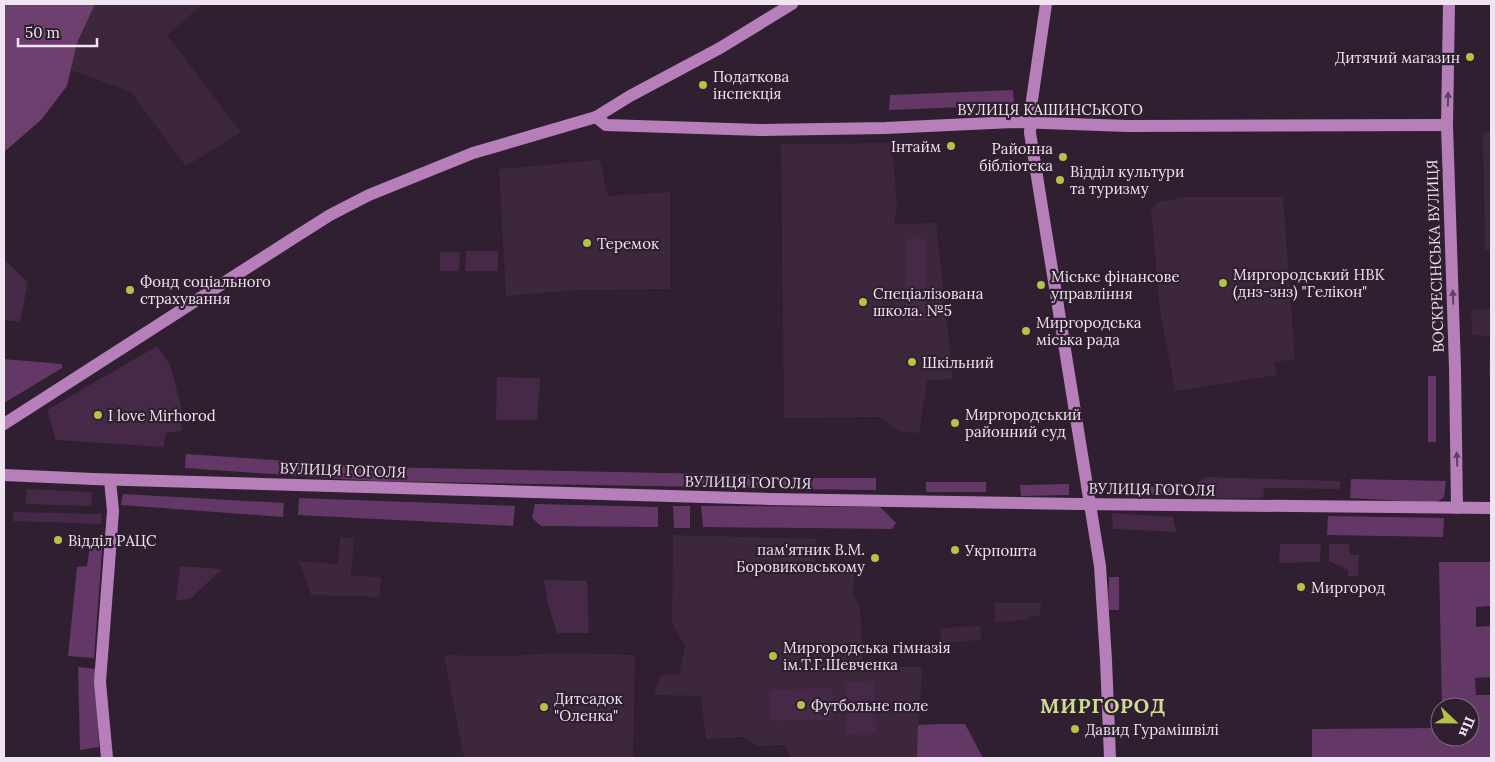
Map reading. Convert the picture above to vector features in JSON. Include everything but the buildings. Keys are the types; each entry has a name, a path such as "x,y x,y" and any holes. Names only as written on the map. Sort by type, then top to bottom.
{"street":[{"path":"4,424 330,215 369,195 473,153 596,117 630,96 727,44 792,4"},
{"path":"1046,4 1031,106 1030,133 1100,566 1110,758"},
{"name":"ВОСКРЕСІНСЬКА ВУЛИЦЯ","path":"1449,4 1447,125 1458,508"},
{"name":"ВУЛИЦЯ КАШИНСЬКОГО","path":"596,117 606,125 760,130 885,128 1013,122 1127,126 1447,125"},
{"name":"ВУЛИЦЯ ГОГОЛЯ","path":"4,475 110,480 779,499 1491,508"},
{"path":"107,758 100,682 113,511 110,480"}],"shaded area":[{"path":"4,4 95,4 77,43 67,86 41,120 4,152"},
{"path":"95,4 203,4 167,35 241,132 186,166 131,92 71,70 77,43"},
{"path":"1013,90 1014,105 889,110 890,95"},
{"path":"1491,132 1491,250 1485,250 1483,133"},
{"name":"Спеціалізована школа. №5","path":"892,143 897,207 894,224 936,223 953,379 927,381 919,433 901,432 879,417 784,418 781,144"},
{"name":"Теремок","path":"600,160 608,196 670,192 670,289 576,290 506,296 499,169"},
{"name":"Миргородський НВК (днз-знз) \"Гелікон\"","path":"1185,197 1283,197 1295,359 1275,362 1276,375 1175,391 1160,310 1151,209 1159,202"},
{"path":"906,239 926,239 927,320 906,321"},
{"path":"466,251 498,251 498,271 465,271"},
{"path":"440,252 460,252 459,271 440,271"},
{"path":"4,259 28,283 20,322 4,320"},
{"path":"1491,309 1491,375 1489,375 1490,336 1472,335 1471,310"},
{"path":"157,346 170,364 181,406 182,431 166,433 163,447 56,440 47,410"},
{"path":"4,359 62,364 62,368 4,403"},
{"path":"1428,376 1436,376 1436,442 1428,442"},
{"path":"497,377 540,378 537,420 496,420"},
{"path":"186,454 375,467 762,475 762,488 374,481 185,468"},
{"path":"1206,477 1340,481 1340,489 1264,488 1263,498 1197,499 1196,483"},
{"path":"781,478 876,478 876,490 781,489"},
{"path":"1351,479 1446,481 1444,497 1436,503 1350,498"},
{"path":"926,482 986,482 986,492 926,492"},
{"path":"1069,484 1069,495 1021,496 1020,485"},
{"path":"1118,486 1174,487 1174,495 1118,494"},
{"path":"27,489 92,492 91,506 25,504"},
{"path":"123,494 284,503 283,517 121,505"},
{"path":"299,498 515,506 513,526 298,515"},
{"path":"535,504 658,507 658,527 541,526 532,518"},
{"path":"673,506 690,506 690,528 674,528"},
{"path":"701,506 880,507 896,523 892,529 703,527"},
{"path":"14,512 102,514 101,524 13,521"},
{"path":"1112,513 1173,517 1176,532 1113,529"},
{"path":"1328,516 1444,518 1443,537 1327,535"},
{"name":"Миргородська гімназія ім.Т.Г.Шевченка","path":"673,535 816,539 815,565 840,566 855,564 853,595 860,608 863,667 922,667 917,758 791,758 784,745 758,746 743,737 706,739 701,696 654,695 660,675 679,674 685,646 672,623"},
{"path":"91,537 103,537 94,658 68,656 77,567 87,566"},
{"path":"340,537 354,538 351,576 381,577 380,597 311,595 299,561 338,564"},
{"path":"1280,544 1321,544 1320,562 1279,563"},
{"path":"1329,544 1349,544 1350,555 1359,555 1358,576 1348,576 1348,570 1329,561"},
{"path":"1439,562 1491,562 1491,606 1476,607 1476,627 1491,626 1491,677 1475,678 1476,695 1491,695 1491,758 1312,758 1312,729 1430,728 1430,747 1480,747 1480,697 1442,697"},
{"path":"180,566 222,569 190,599 176,600"},
{"path":"1109,577 1119,577 1119,610 1108,610"},
{"path":"544,580 587,581 589,633 557,633 548,604"},
{"path":"995,603 1041,603 1040,616 1030,616 1028,620 995,622"},
{"path":"980,626 981,640 941,643 940,628"},
{"name":"Дитсадок \"Оленка\"","path":"561,653 635,655 633,758 464,758 444,655 511,656"},
{"path":"78,667 96,669 99,747 80,750"},
{"path":"875,681 876,733 846,734 845,682"},
{"name":"Футбольне поле","path":"832,688 833,720 770,721 769,690"},
{"path":"965,724 983,758 917,758 918,725"}],"place":[{"name":"Дитячий магазин","path":"1470,57"},
{"name":"Податкова інспекція","path":"703,85"},
{"name":"Інтайм","path":"951,146"},
{"name":"Районна бібліотека","path":"1063,157"},
{"name":"Відділ культури та туризму","path":"1060,180"},
{"name":"Теремок","path":"587,243"},
{"name":"Миргородський НВК (днз-знз) \"Гелікон\"","path":"1223,283"},
{"name":"Міське фінансове управління","path":"1041,285"},
{"name":"Фонд соціального страхування","path":"130,290"},
{"name":"Спеціалізована школа. №5","path":"863,302"},
{"name":"Миргородська міська рада","path":"1026,331"},
{"name":"Шкільний","path":"912,362"},
{"name":"I love Mirhorod","path":"98,415"},
{"name":"Миргородський районний суд","path":"955,423"},
{"name":"Відділ РАЦС","path":"58,540"},
{"name":"Укрпошта","path":"955,550"},
{"name":"пам'ятник В.М. Боровиковському","path":"875,558"},
{"name":"Миргород","path":"1301,587"},
{"name":"Миргородська гімназія ім.Т.Г.Шевченка","path":"773,656"},
{"name":"Футбольне поле","path":"801,705"},
{"name":"Дитсадок \"Оленка\"","path":"544,707"},
{"name":"Давид Гурамішвілі","path":"1075,729"}],"district":[{"name":"МИРГОРОД","path":"1103,705"}]}
